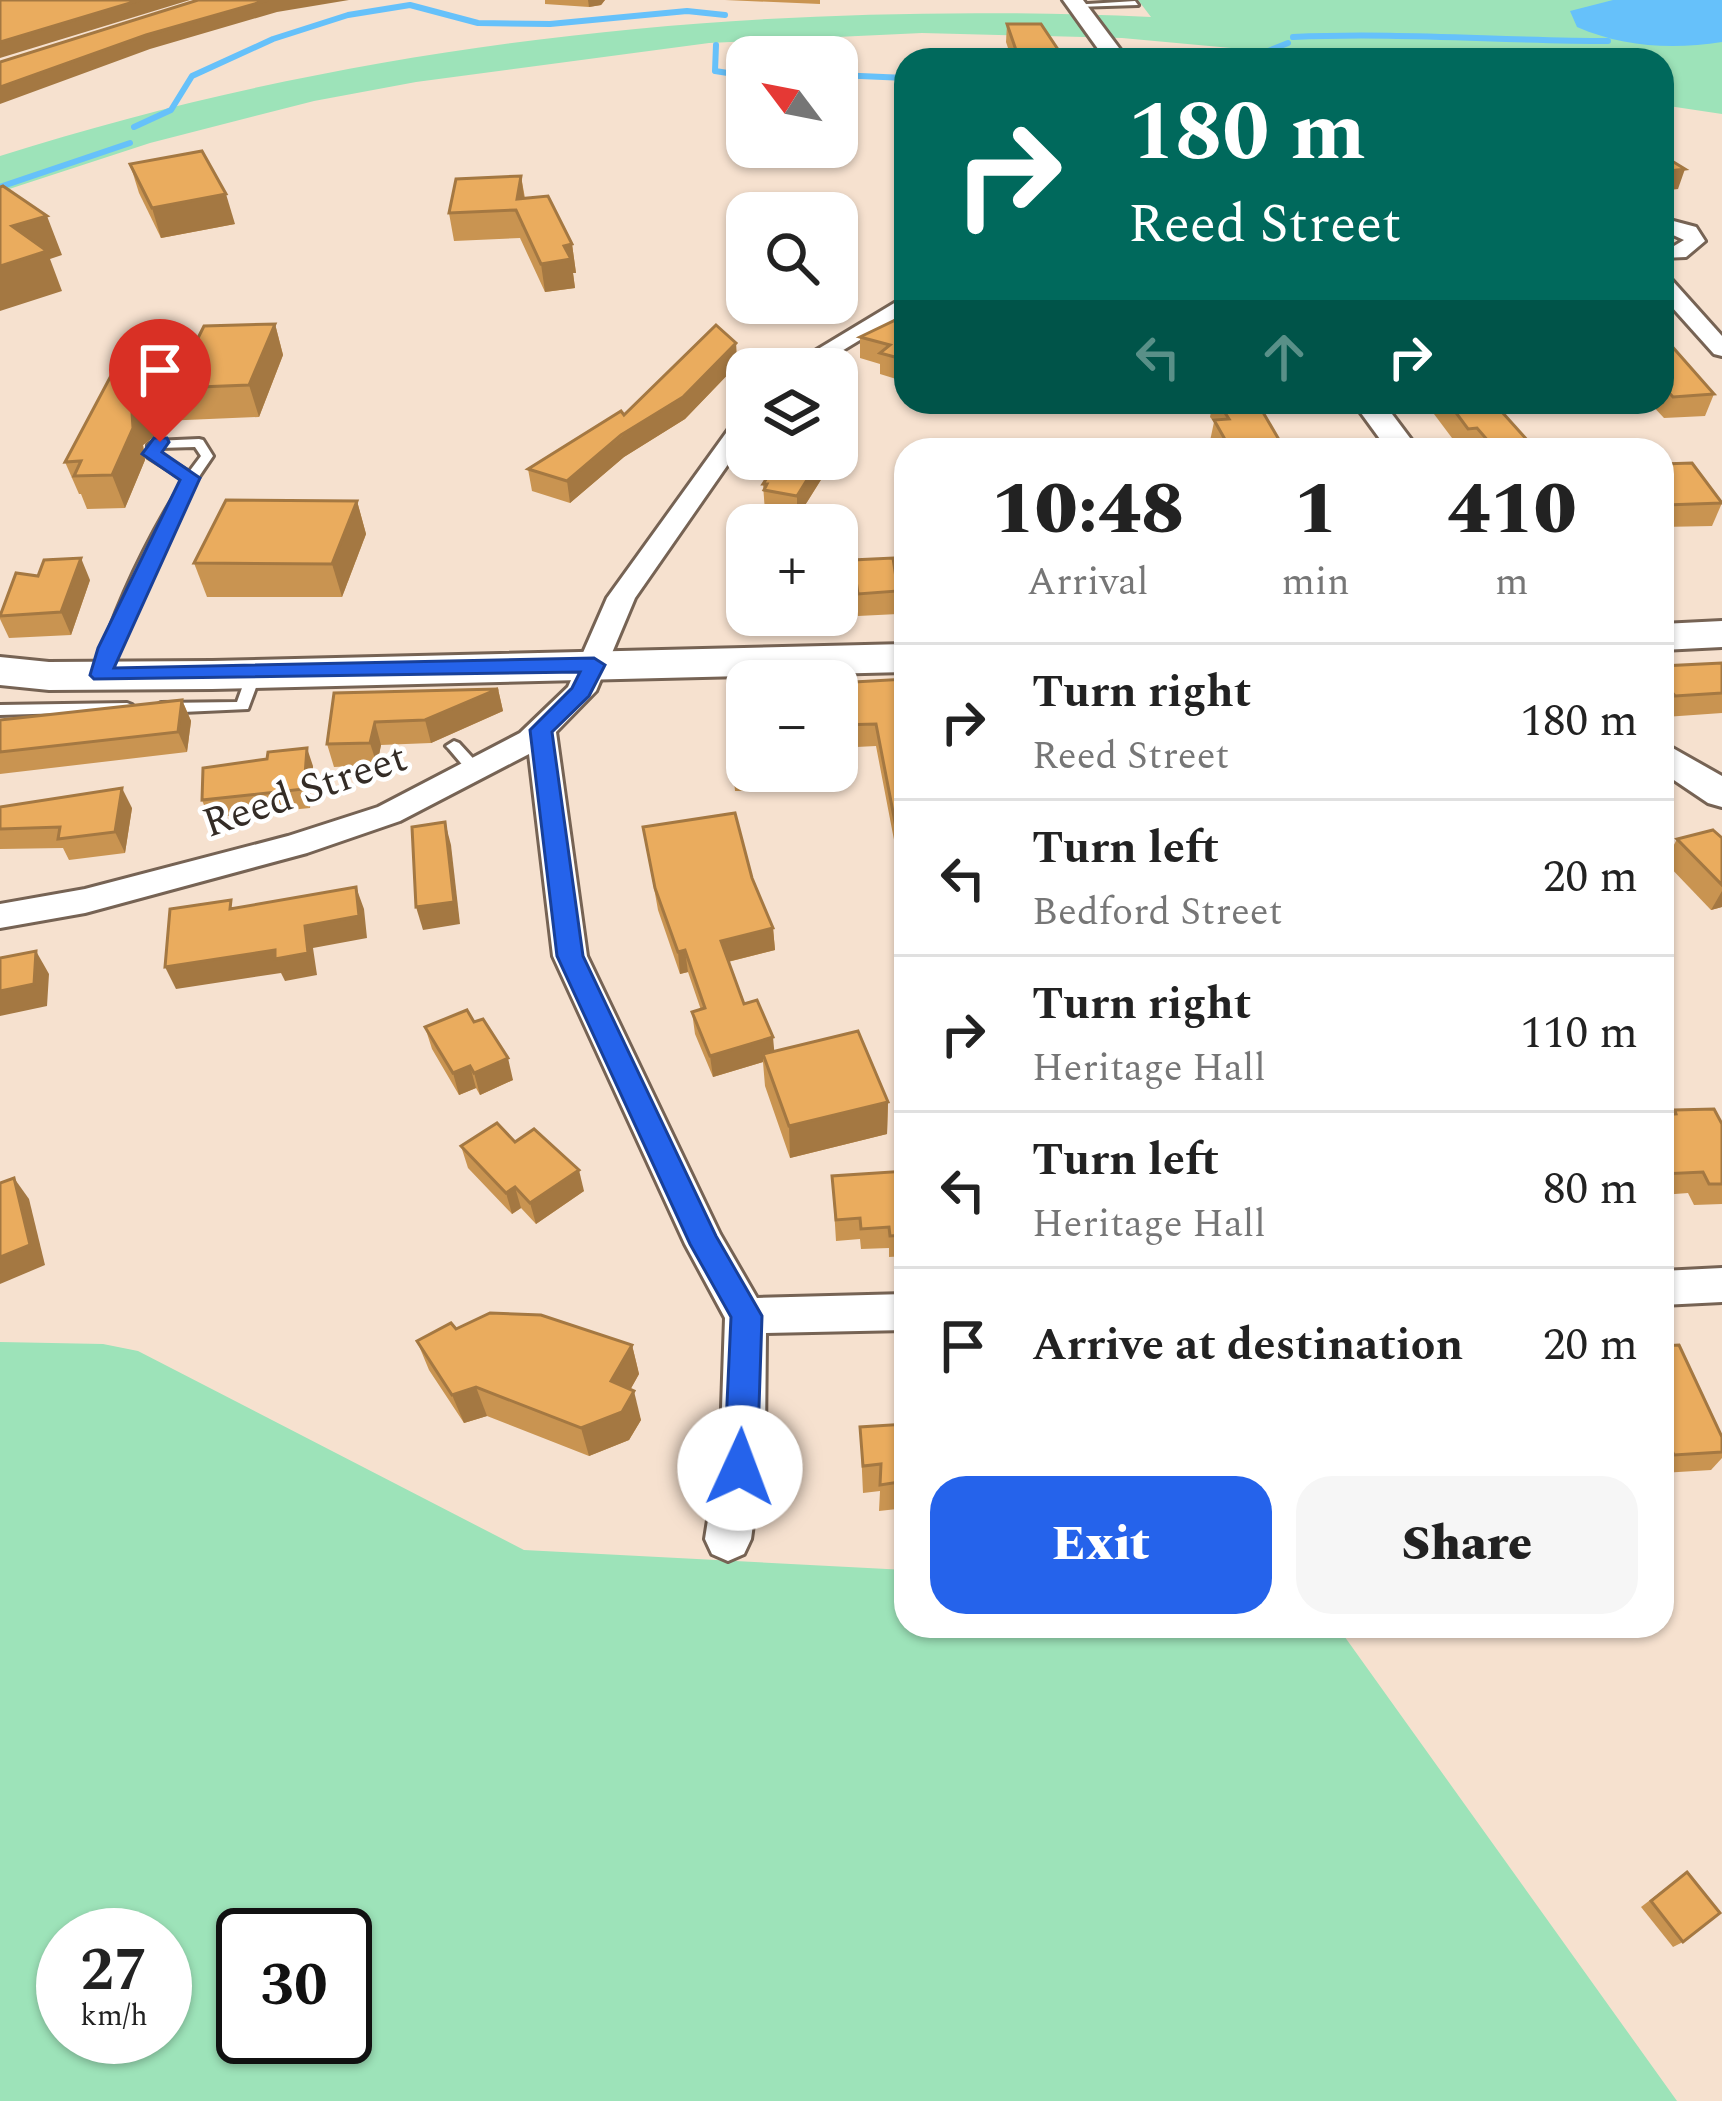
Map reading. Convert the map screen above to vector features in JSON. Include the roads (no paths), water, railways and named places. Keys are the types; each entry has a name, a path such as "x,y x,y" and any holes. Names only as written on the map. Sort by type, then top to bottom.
{"main road":[{"path":"1674,636 1722,634"},
{"path":"0,671 101,675 249,690 594,665 894,658"}],"street":[{"path":"1074,2 1108,48"},
{"path":"1674,227 1689,231 1695,241 1692,248 1674,253"},
{"path":"1674,296 1722,349"},
{"path":"831,348 894,310"},
{"name":"Reed Street","path":"0,916 85,901 296,845 389,814 476,771 541,730 581,691 621,598 726,450"},
{"path":"541,730 570,956 705,1244 746,1316 743,1438 728,1539"},
{"path":"1674,762 1722,794"},
{"path":"1674,1287 1722,1285"},
{"path":"746,1316 894,1312"}],"lane":[{"path":"1074,2 1135,3"},
{"path":"101,675 109,648 190,478"},
{"path":"0,710 249,690"},
{"path":"454,746 476,771"}],"water":[{"path":"1613,0 1722,0 1722,42 1648,45 1577,27 1570,11"}],"waterway":[{"path":"134,127 171,110 192,76 273,39 348,15 410,5 478,23 550,24 687,11 725,15"},
{"path":"1293,37 1608,41"},
{"path":"1276,48 1288,43"},
{"path":"716,45 715,71 726,73"},
{"path":"858,76 894,77"},
{"path":"0,187 130,143"}]}
